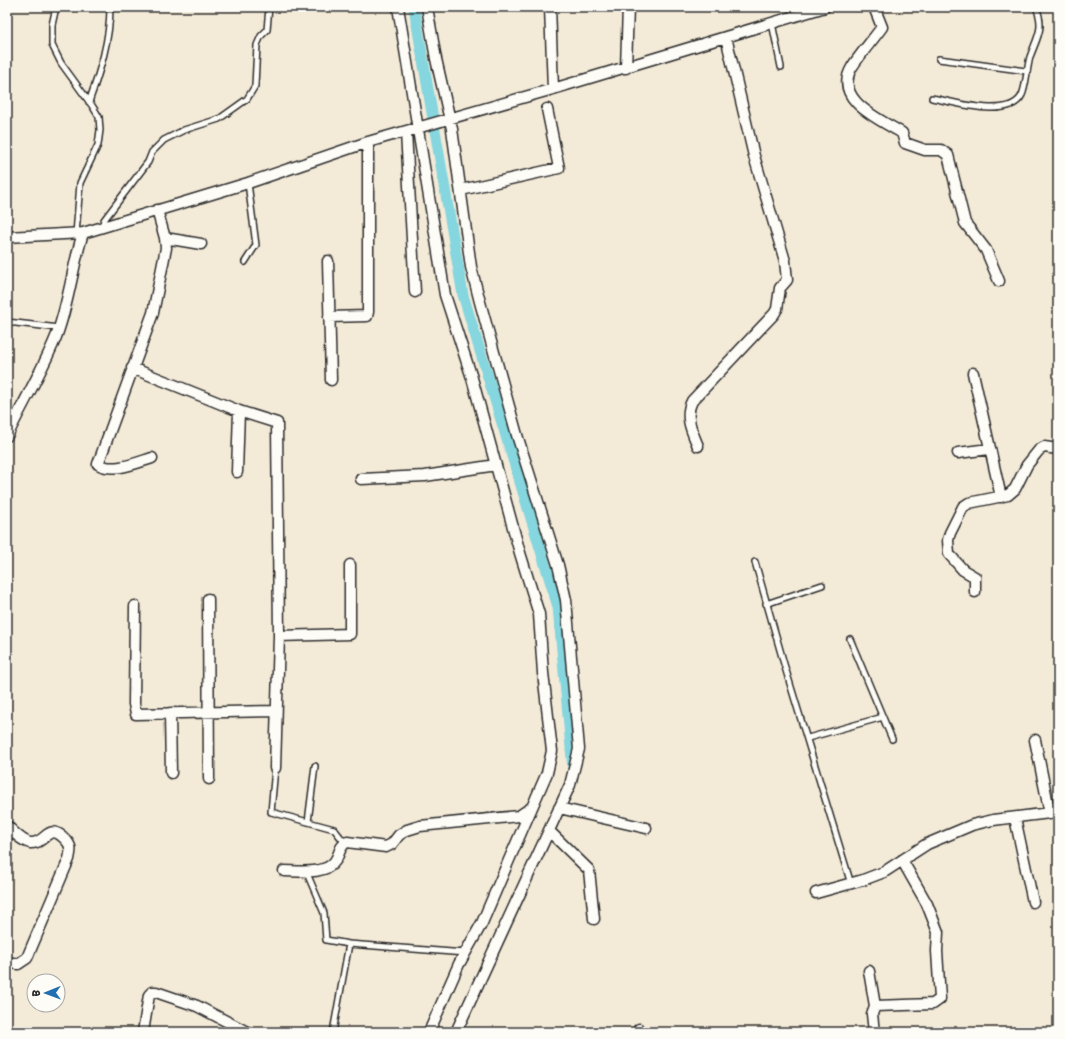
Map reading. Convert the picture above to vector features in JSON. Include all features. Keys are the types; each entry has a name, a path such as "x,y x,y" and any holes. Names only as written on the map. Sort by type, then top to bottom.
{"street":[{"path":"398,7 444,296 472,378 539,614 543,673 552,738 550,763 482,923 465,953 429,1032"},
{"path":"427,7 461,190 471,267 517,435 558,565 566,600 579,749 575,772 456,1032"},
{"path":"550,7 553,89"},
{"path":"626,68 628,7"},
{"path":"7,237 79,233 102,228 368,142 429,126 447,119 626,68 772,23 799,11 825,7"},
{"path":"874,7 882,27 852,68 847,77 848,88 855,101 867,112 881,122 902,133 905,143 925,150 941,150 948,155 965,223 986,250 999,281"},
{"path":"698,446 690,428 688,407 774,314 777,309 780,288 787,280 785,261 754,156 726,37"},
{"path":"461,190 559,168 547,109"},
{"path":"406,132 415,292"},
{"path":"329,317 361,317 367,316 368,312 368,142"},
{"path":"152,458 126,466 106,467 98,464 132,368 154,313 165,258 165,238 157,210"},
{"path":"7,436 56,337 72,283 78,250 79,233"},
{"path":"165,238 201,244"},
{"path":"328,261 331,380"},
{"path":"132,368 239,411 277,423 279,636 275,768"},
{"path":"973,373 1001,497"},
{"path":"237,472 239,411"},
{"path":"975,592 975,577 962,570 949,554 948,540 963,507 969,503 1008,495 1015,489 1027,465 1039,450 1044,447 1058,449"},
{"path":"958,453 989,448"},
{"path":"361,478 426,476 496,465"},
{"path":"279,636 350,634 350,565"},
{"path":"208,599 209,779"},
{"path":"135,606 134,704 136,714 276,711"},
{"path":"170,713 171,773"},
{"path":"816,893 852,884 884,872 927,844 972,825 993,820 1054,813 1035,740"},
{"path":"284,871 306,871 330,868 336,860 341,847 345,843 352,842 386,847 392,844 399,835 420,826 519,816 531,808"},
{"path":"559,808 646,828"},
{"path":"1015,818 1033,902"},
{"path":"7,826 21,839 30,843 35,843 50,832 55,832 60,834 70,844 71,850 69,859 27,958 18,964 9,966"},
{"path":"549,831 589,870 594,918"},
{"path":"875,1006 933,1004 940,999 937,951 938,932 927,904 902,860"},
{"path":"869,971 875,1006 872,1014 874,1032"},
{"path":"143,1032 149,995 152,992 156,992 197,1006 247,1032"}],"lane":[{"path":"56,7 52,25 52,45 61,63 99,117 100,130 96,151 80,183 79,233"},
{"path":"89,102 101,68 110,23 110,7"},
{"path":"102,228 104,220 140,174 148,162 152,152 164,140 184,130 219,119 247,99 255,86 257,45 261,36 267,30 269,7"},
{"path":"932,98 984,107 1010,107 1016,103 1022,95 1026,71 1041,29 1036,7"},
{"path":"772,23 780,67"},
{"path":"939,59 1026,71"},
{"path":"244,262 256,245 248,182"},
{"path":"7,322 59,328"},
{"path":"755,562 766,604 852,884"},
{"path":"766,604 822,584"},
{"path":"850,639 892,739"},
{"path":"808,738 883,717"},
{"path":"308,822 315,766"},
{"path":"275,768 271,812 334,829 345,843"},
{"path":"306,871 324,913 326,940 349,944 465,953"},
{"path":"333,1032 349,944"}],"waterway":[{"path":"414,7 463,295 558,607 573,769"}]}
